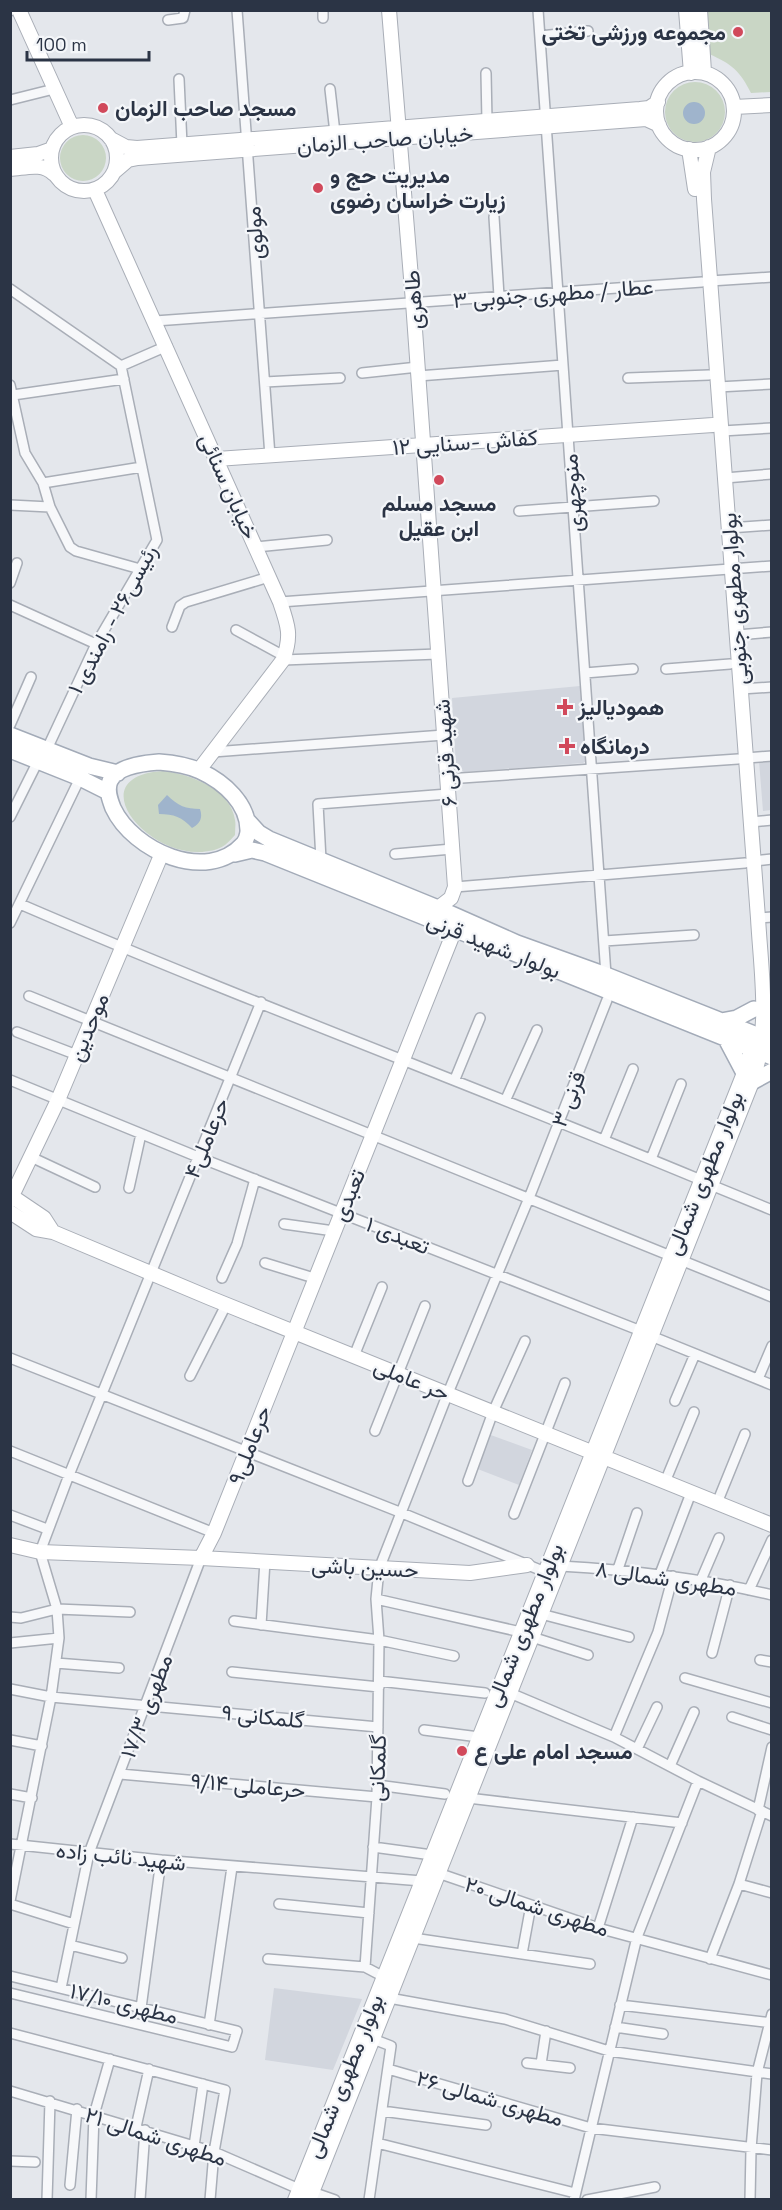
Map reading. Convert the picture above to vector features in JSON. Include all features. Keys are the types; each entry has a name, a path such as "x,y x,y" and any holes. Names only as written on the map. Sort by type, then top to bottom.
{"main road":[{"path":"19,10 72,127"},
{"name":"طاهری","path":"389,10 434,590"},
{"path":"686,10 698,72"},
{"path":"698,72 700,10"},
{"path":"698,72 720,81 727,88 734,107 734,117 725,135 709,147 689,149 671,141 659,125 658,102 665,87 672,80 698,72"},
{"name":"خیابان صاحب الزمان","path":"114,172 128,160 138,158 335,133 399,133 487,121 546,122 645,109 658,102"},
{"path":"734,107 771,105"},
{"name":"خیابان صاحب الزمان","path":"111,139 126,147 137,148 248,145 546,122 646,119 659,125"},
{"path":"10,169 39,166 50,170 62,184 69,189 86,192 95,190 103,186 114,172 117,156 111,139 105,133 90,126 72,127 58,137 52,148 50,161 54,174"},
{"name":"بولوار مطهری جنوبی","path":"709,147 703,172 709,375 725,478 729,528 730,664 751,822 749,862 765,918 766,971 758,1009"},
{"path":"10,157 38,154 52,148"},
{"name":"بولوار مطهری جنوبی","path":"689,149 694,172 718,387 717,428 728,569 737,635 741,689 742,759 758,1009"},
{"name":"خیابان سنائی","path":"95,190 217,459 289,626 289,644 284,658 199,771"},
{"name":"کفاش -سنایی ۱۲","path":"217,459 568,435 717,428"},
{"name":"شهید قرنی ۶","path":"434,590 455,887"},
{"path":"10,735 80,778 108,792"},
{"path":"10,750 43,755 118,773"},
{"path":"159,762 173,763 199,771 230,791 241,804 248,821 247,840 234,854 217,860 200,861 186,860 162,853 141,842 119,820 108,792 110,781 118,773 142,763 159,762"},
{"name":"بولوار شهید قرنی","path":"248,821 259,833 269,839 517,943 606,975 721,1021 763,1043"},
{"name":"بولوار شهید قرنی","path":"234,854 252,850 266,853 726,1039 763,1043"},
{"name":"موحدین","path":"11,1197 32,1158 162,853"},
{"path":"438,908 451,898 455,887"},
{"name":"تعبدی","path":"293,1332 455,929"},
{"path":"721,1021 737,1018 758,1009 763,1043"},
{"path":"726,1039 748,1077 771,1071"},
{"name":"بولوار مطهری شمالی","path":"304,2195 384,1977 432,1855 510,1693 545,1572 598,1454 763,1043"},
{"name":"حر عاملی","path":"11,1197 44,1218 53,1232"},
{"name":"حر عاملی","path":"10,1212 36,1228 53,1232 226,1305 771,1525"},
{"name":"حرعاملی۹","path":"201,1558 214,1533 293,1332"},
{"name":"بولوار مطهری شمالی","path":"304,2195 373,2039 468,1798 479,1737 527,1634 541,1614 598,1454"},
{"name":"حسین باشی","path":"10,1545 40,1552 266,1561 470,1573 527,1565"}],"street":[{"path":"168,20 183,18 185,10"},
{"name":"مولوی","path":"237,10 270,456"},
{"name":"منوچهری","path":"538,10 606,975"},
{"path":"540,36 588,31"},
{"path":"486,73 487,121"},
{"path":"179,79 182,145"},
{"path":"10,100 54,89"},
{"path":"330,89 335,133"},
{"path":"494,217 499,296"},
{"name":"عطار / مطهری جنوبی ۳","path":"155,321 771,277"},
{"path":"10,289 121,366 166,346"},
{"path":"362,373 563,365"},
{"name":"رئیسی۲۶ - رامندی ۱","path":"10,818 96,644 157,540 121,366"},
{"path":"628,378 709,375"},
{"path":"265,382 340,378"},
{"path":"13,395 124,379"},
{"path":"718,387 771,384"},
{"path":"10,385 25,453 43,483 50,507 73,549 140,569"},
{"path":"717,428 771,428"},
{"path":"43,483 142,467"},
{"path":"725,478 771,474"},
{"path":"519,511 654,501"},
{"path":"10,505 50,507"},
{"path":"729,528 771,525"},
{"path":"256,547 327,540"},
{"path":"10,584 17,563"},
{"path":"280,602 771,566"},
{"path":"172,627 180,606 186,602 269,577"},
{"path":"10,605 96,644"},
{"path":"236,630 284,658 438,654"},
{"path":"737,635 771,632"},
{"path":"666,669 730,664"},
{"path":"585,673 633,669"},
{"path":"10,725 31,677"},
{"path":"741,689 771,687"},
{"path":"213,752 444,735"},
{"path":"447,779 771,756"},
{"path":"10,923 80,778"},
{"path":"321,860 318,804 448,794"},
{"path":"751,822 771,820"},
{"path":"395,854 452,849"},
{"path":"455,887 771,859"},
{"path":"20,904 122,948 560,1121 771,1210"},
{"path":"604,941 694,934"},
{"path":"29,996 771,1297"},
{"name":"قرنی ۳","path":"448,1393 529,1198 607,1000"},
{"name":"حرعاملی۴","path":"40,1552 101,1394 261,1002"},
{"path":"455,1079 480,1018"},
{"path":"506,1100 537,1030"},
{"path":"18,1032 76,1055"},
{"path":"604,1140 633,1069"},
{"name":"تعبدی ۱","path":"10,1080 771,1385"},
{"path":"651,1159 681,1084"},
{"path":"129,1188 141,1134"},
{"path":"32,1158 95,1187"},
{"path":"222,1278 237,1244 255,1179"},
{"path":"284,1224 333,1231"},
{"path":"265,1263 315,1278"},
{"path":"354,1356 382,1287"},
{"path":"190,1376 226,1305"},
{"path":"375,1431 425,1306"},
{"path":"468,1481 493,1412 525,1341"},
{"path":"758,1379 771,1347"},
{"path":"675,1401 695,1354"},
{"path":"10,1358 545,1572"},
{"path":"514,1514 564,1383"},
{"name":"گلمکانی","path":"365,1968 377,1797 379,1640 376,1599 379,1569 448,1393"},
{"path":"665,1482 694,1412"},
{"path":"717,1503 745,1434"},
{"path":"10,1451 214,1533"},
{"path":"660,1574 691,1493"},
{"path":"618,1569 637,1513"},
{"path":"10,1515 47,1529"},
{"path":"701,1580 719,1538"},
{"path":"749,1590 771,1540"},
{"path":"40,1552 57,1609 59,1638 42,1746 10,1903 74,1924"},
{"name":"مطهری ۱۷/۳","path":"61,1988 89,1853 201,1558"},
{"path":"261,1625 266,1561"},
{"name":"مطهری شمالی ۸","path":"560,1566 673,1575 771,1595"},
{"path":"614,1737 658,1632 673,1575"},
{"path":"712,1653 730,1585"},
{"path":"376,1599 527,1634 588,1655"},
{"path":"10,1617 21,1618 57,1609 130,1612"},
{"path":"541,1614 629,1637"},
{"path":"234,1621 379,1640 454,1656"},
{"path":"10,1644 59,1638"},
{"path":"760,1660 771,1662"},
{"path":"56,1664 120,1668"},
{"path":"232,1672 485,1693"},
{"path":"685,1678 771,1703"},
{"name":"گلمکانی ۹","path":"10,1689 51,1697 378,1727"},
{"path":"510,1693 614,1737 698,1781 771,1815"},
{"path":"637,1749 657,1707"},
{"path":"670,1766 693,1712"},
{"path":"732,1717 771,1730"},
{"path":"424,1730 479,1737"},
{"path":"10,1740 42,1746"},
{"path":"710,1959 739,1884 769,1774 771,1747"},
{"name":"حرعاملی ۹/۱۴","path":"120,1774 377,1797"},
{"path":"377,2143 574,2196 637,1937 698,1781"},
{"path":"377,1785 445,1794"},
{"path":"10,1794 32,1798"},
{"path":"468,1798 681,1823"},
{"path":"598,1928 633,1817"},
{"name":"شهید نائب زاده","path":"10,1844 231,1867 422,1881"},
{"path":"373,1847 432,1855"},
{"path":"141,2008 161,1860"},
{"path":"209,2025 231,1867"},
{"name":"مطهری شمالی ۲۰","path":"438,1873 598,1928 771,1975"},
{"path":"739,1884 771,1893"},
{"path":"279,1904 369,1913"},
{"path":"522,1954 531,1905"},
{"path":"413,1938 590,1964"},
{"path":"70,1945 122,1958"},
{"path":"268,1959 365,1968 384,1977"},
{"name":"مطهری ۱۷/۱۰","path":"10,1976 237,2031 232,2047 10,1993"},
{"path":"389,1998 506,2019 609,2051 771,2074"},
{"path":"620,2005 771,2020 757,2073 750,2199"},
{"path":"615,2027 663,2034"},
{"path":"541,2064 546,2031"},
{"path":"10,2033 225,2090 213,2152 210,2199"},
{"path":"369,2199 391,2046 373,2039"},
{"path":"90,2199 94,2115 110,2059"},
{"path":"528,2063 570,2068"},
{"path":"140,2199 140,2128 149,2069"},
{"name":"مطهری شمالی ۲۶","path":"388,2069 591,2127 771,2150"},
{"path":"194,2146 203,2084"},
{"name":"مطهری شمالی ۲۱","path":"10,2091 77,2109 213,2152 304,2195 335,2199"},
{"path":"47,2199 50,2102"},
{"path":"70,2185 77,2109"},
{"path":"382,2111 486,2125"},
{"path":"10,2161 35,2162"},
{"path":"587,2199 655,2187"}],"shaded area":[{"path":"580,686 586,761 583,763 464,772 456,766 452,698"},
{"path":"771,760 771,810 763,811 759,761"},
{"path":"488,1434 532,1450 519,1485 475,1468"},
{"path":"274,1988 362,1999 333,2070 265,2060"}],"green space":[{"name":"مجموعه ورزشی تختی","path":"702,11 771,11 771,92 751,93 734,69 709,54"},
{"path":"695,82 707,84 720,95 725,112 723,124 712,137 695,142 683,140 670,129 665,112 667,100 678,87"},
{"path":"83,135 92,136 100,141 105,149 105,167 100,175 92,180 83,181 74,180 66,175 61,167 60,158 61,149 66,141 74,136"},
{"path":"163,771 208,785 226,800 232,809 235,835 226,844 205,852 178,849 158,840 141,828 129,814 124,799 126,786 139,776"}],"water":[{"path":"694,102 702,105 705,113 702,121 694,124 686,121 683,113 686,105"},
{"path":"167,795 182,806 200,809 201,818 197,825 192,828 177,817 159,814 158,805"}],"place":[{"name":"مجموعه ورزشی تختی","path":"738,32"},
{"name":"مسجد صاحب الزمان","path":"103,108"},
{"name":"مدیریت حج و زیارت خراسان رضوی","path":"318,188"},
{"name":"مسجد مسلم ابن عقیل","path":"439,480"},
{"name":"همودیالیز","path":"565,707"},
{"name":"درمانگاه","path":"567,746"},
{"name":"مسجد امام علی ع","path":"462,1751"}]}
